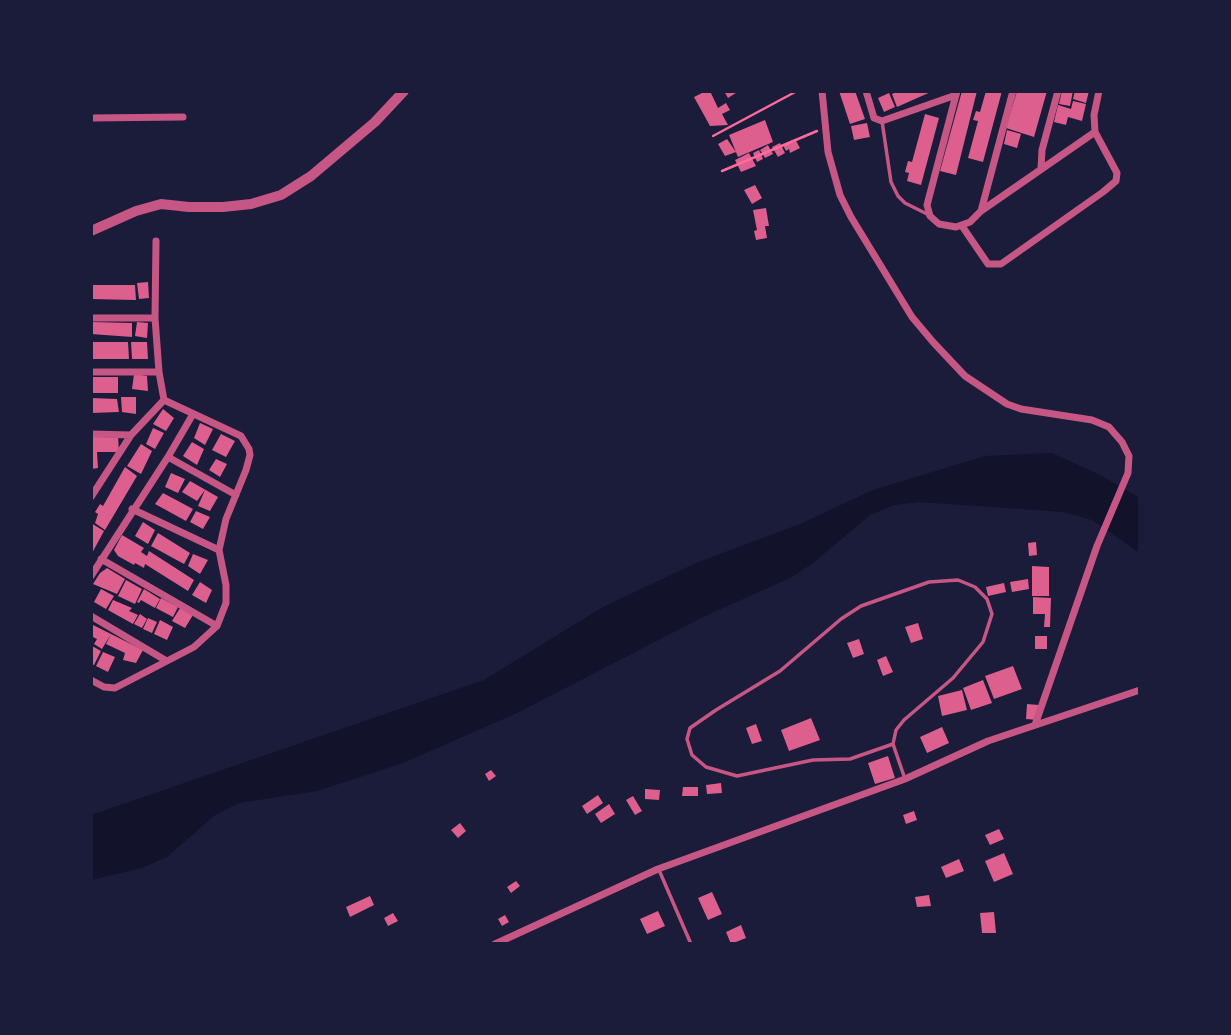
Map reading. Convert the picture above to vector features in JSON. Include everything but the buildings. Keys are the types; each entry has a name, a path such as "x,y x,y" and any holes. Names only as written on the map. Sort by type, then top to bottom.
{"street":[{"path":"91,231 136,211 161,204 223,207 251,204 281,195 311,176 375,121 404,91"},
{"path":"821,91 828,152 834,176 851,217 912,317 948,361 1007,404 1021,409 1092,420 1109,427 1122,442 1129,456 1128,473 1097,546 1035,725"},
{"path":"866,91 877,121 956,93"},
{"path":"981,211 1013,91"},
{"path":"1041,169 1042,150 1058,91"},
{"path":"962,226 988,264 1001,264 1116,181 1117,173 1095,132 1094,115 1099,91"},
{"path":"956,93 926,205 930,216 939,224 962,226 1095,132"},
{"path":"91,118 183,117"},
{"path":"156,241 155,318 164,400"},
{"path":"91,318 155,318"},
{"path":"91,372 159,372"},
{"path":"91,680 104,687 115,688 155,668 165,660 194,647 216,626 224,610 227,594 219,550 226,519 250,456 247,442 241,436 164,400"},
{"path":"91,497 94,488 131,435 164,400"},
{"path":"91,576 132,509 169,457 193,414"},
{"path":"91,434 131,435"},
{"path":"169,457 236,495"},
{"path":"132,509 219,550"},
{"path":"101,559 216,626"},
{"path":"91,616 165,660"},
{"path":"495,944 658,869 905,779 988,741 1140,690"}],"lane":[{"path":"882,121 891,182 898,196 905,203 930,216"},
{"path":"893,744 850,760 813,760 737,776 706,767 692,755 687,739 690,728 716,709 780,671 841,619 861,606 929,582 958,580 975,587 987,599 992,614 983,642 953,678 895,730 893,744 905,779"},
{"path":"658,869 691,944"}],"path":[{"path":"713,136 797,91"},
{"path":"722,171 826,127"}],"shaded area":[{"path":"1052,453 1100,475 1140,498 1140,553 1092,520 1064,512 919,502 894,505 870,515 813,563 790,578 703,617 517,713 403,763 317,791 239,803 215,815 167,857 142,868 91,880 91,815 484,680 603,607 696,563 800,524 873,490 985,456"}]}
